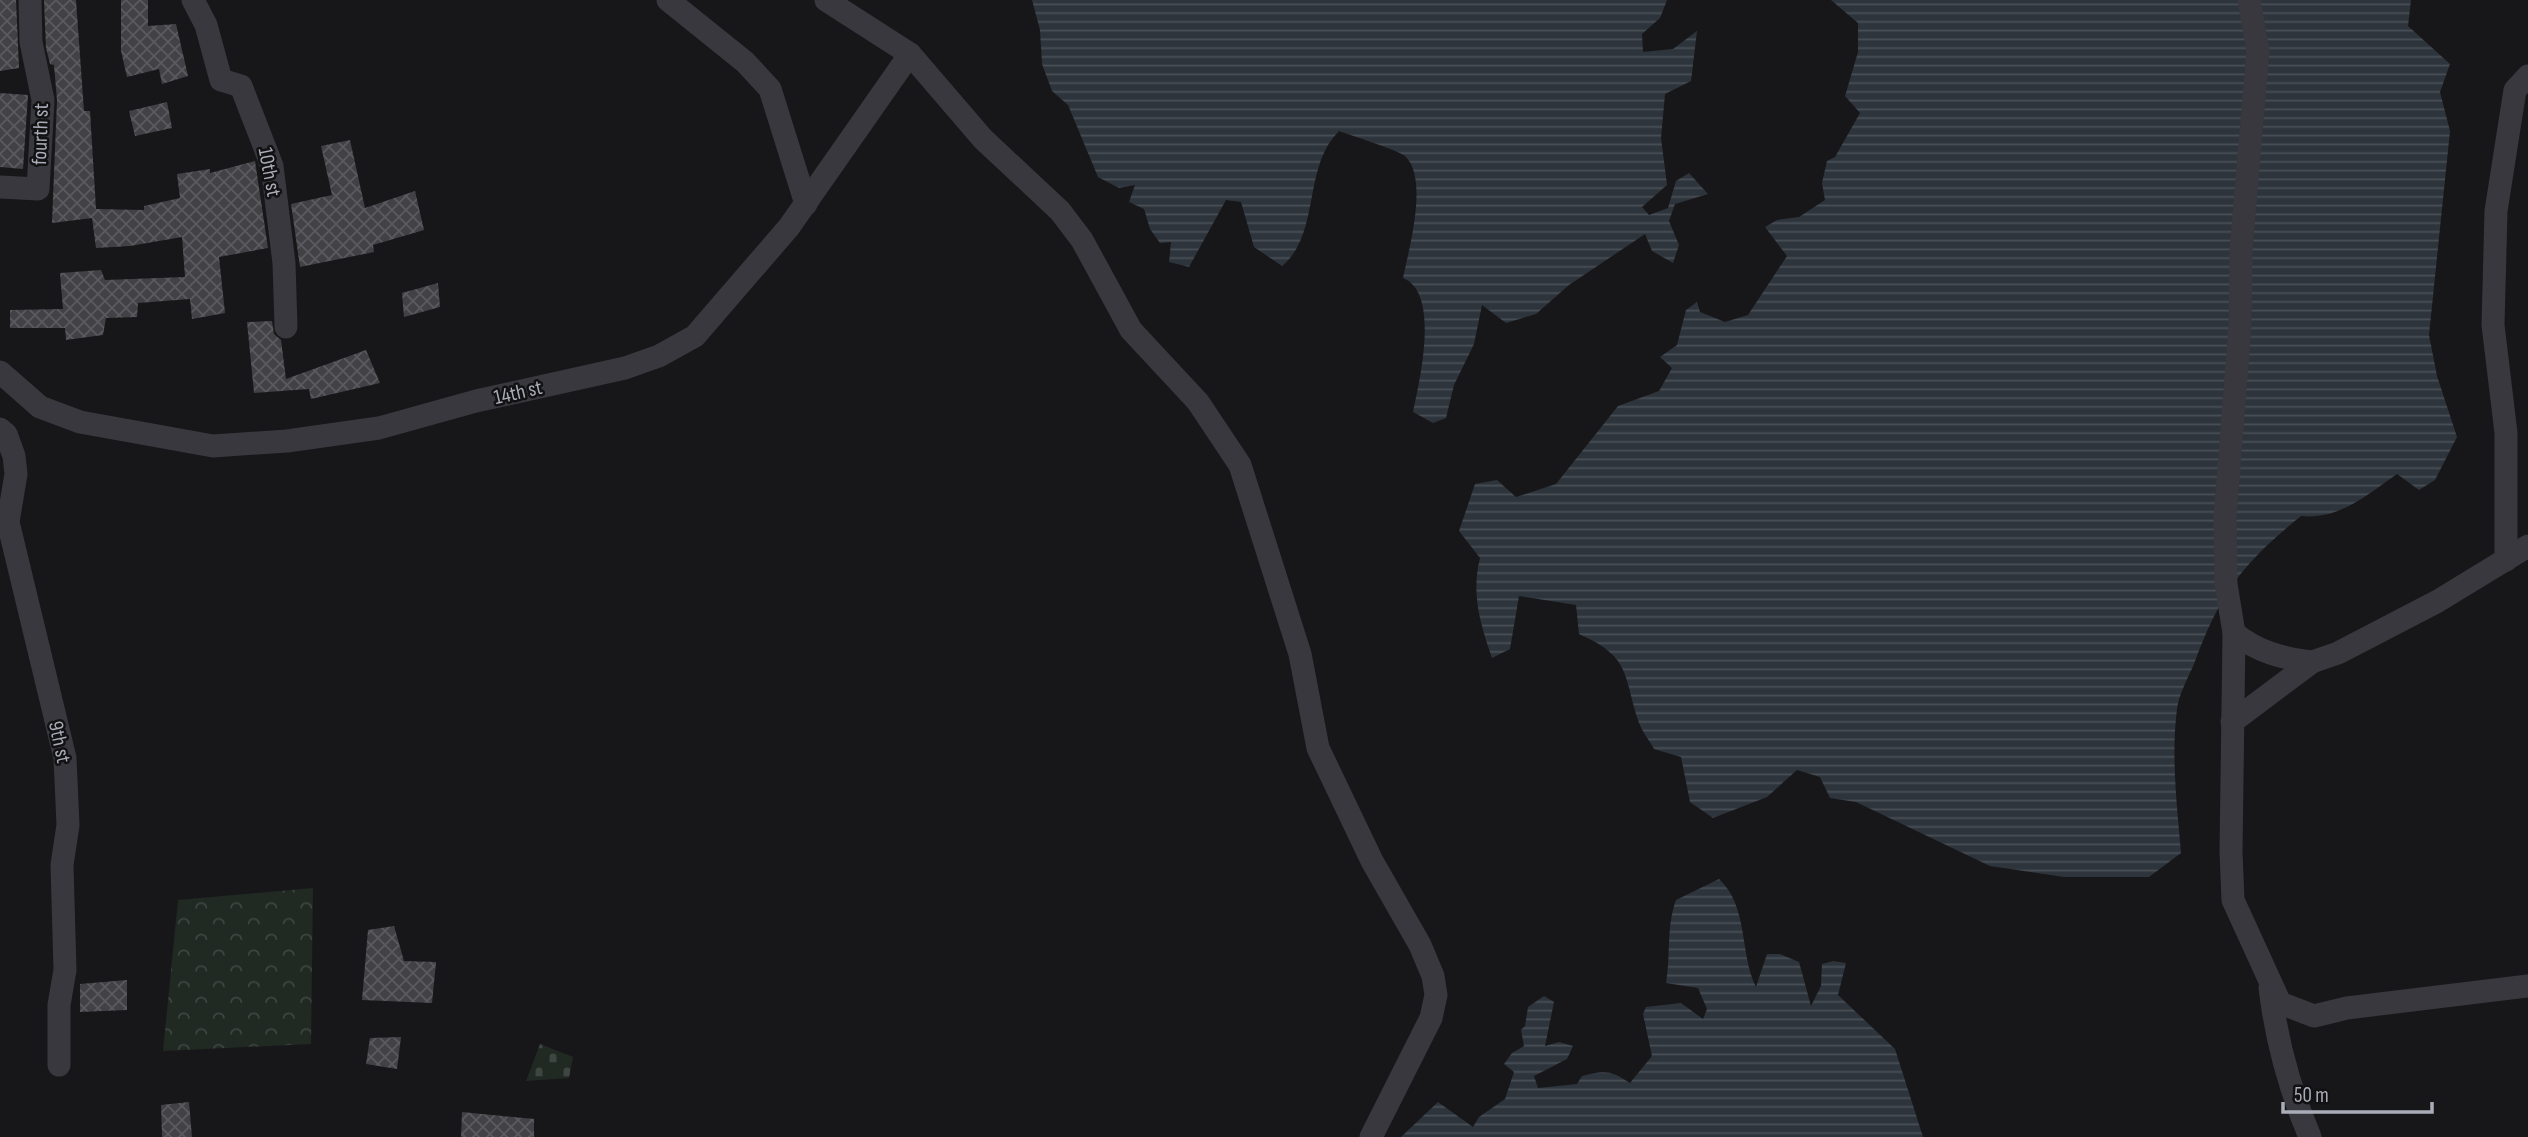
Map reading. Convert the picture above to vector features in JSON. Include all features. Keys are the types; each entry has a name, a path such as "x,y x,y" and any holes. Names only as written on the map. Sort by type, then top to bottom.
{"street":[{"name":"fourth st","path":"0,187 38,189 43,100 31,42 30,0"},
{"name":"10th st","path":"193,0 206,25 221,80 241,86 270,155 284,262 286,327"},
{"path":"668,0 745,62 770,89 806,204"},
{"path":"826,0 910,54 984,139 1060,211 1083,240 1131,330 1198,402 1240,466 1300,654 1318,748 1371,861 1420,945 1433,976 1436,995 1432,1018 1371,1137"},
{"path":"2249,0 2258,51 2241,250 2239,327 2225,517 2226,584 2234,633 2233,900 2280,1003 2314,1016 2347,1008 2528,986"},
{"name":"14th st","path":"0,372 40,407 80,422 213,446 287,441 379,428 476,401 625,368 659,356 695,336 806,204 910,54"},
{"path":"2506,559 2506,433 2493,326 2496,211 2515,90 2528,76"},
{"name":"9th st","path":"0,429 6,434 14,456 16,474 8,522 65,758 68,825 62,865 65,970 59,1005 59,1066"},
{"path":"2232,722 2312,662 2338,653 2438,601 2528,546"},
{"path":"2234,633 2253,648 2283,658 2312,662"},
{"path":"2269,981 2273,1013 2290,1080 2310,1137"}],"green space":[{"path":"313,888 311,1044 163,1051 178,900"},
{"path":"540,1044 573,1057 569,1078 526,1081"}],"shaded area":[{"path":"1032,0 1667,0 1660,18 1642,34 1643,52 1673,49 1697,31 1691,81 1665,94 1661,138 1667,185 1642,207 1649,215 1668,208 1676,181 1689,173 1708,194 1675,204 1669,221 1679,245 1673,263 1652,251 1645,234 1569,285 1536,314 1506,323 1482,305 1474,344 1454,385 1446,418 1433,423 1413,412 1422,361 1424,319 1415,287 1403,278 1413,232 1416,197 1416,180 1412,166 1405,156 1339,131 1320,163 1302,236 1294,252 1282,266 1254,247 1241,202 1226,200 1189,267 1169,262 1171,242 1160,243 1150,229 1144,209 1129,202 1135,185 1119,188 1098,177 1068,105 1052,91 1042,64 1040,30"},
{"path":"1831,0 2411,0 2408,26 2450,64 2440,92 2450,131 2429,335 2437,376 2457,437 2435,480 2419,490 2397,474 2363,498 2340,510 2315,516 2301,516 2263,549 2235,581 2213,618 2178,703 2175,763 2181,853 2149,877 2064,877 1990,866 1856,802 1830,798 1820,777 1797,770 1767,797 1713,818 1690,802 1681,757 1654,749 1645,735 1626,678 1616,659 1608,650 1579,634 1576,605 1519,596 1510,649 1492,658 1478,608 1476,584 1480,558 1459,531 1475,484 1497,480 1516,497 1556,484 1618,406 1659,391 1672,368 1660,357 1677,345 1686,310 1697,302 1700,312 1725,322 1748,315 1787,256 1765,227 1777,220 1799,217 1825,200 1822,183 1827,161 1835,157 1860,113 1845,96 1858,52 1858,23"},
{"path":"1719,879 1729,890 1735,903 1756,987 1767,954 1780,954 1799,962 1811,1006 1821,986 1822,964 1833,961 1846,963 1838,995 1895,1049 1923,1137 1401,1137 1438,1102 1473,1127 1479,1117 1505,1099 1514,1072 1504,1064 1512,1053 1524,1046 1521,1030 1525,1026 1528,1007 1544,996 1554,1002 1545,1046 1559,1042 1573,1046 1567,1059 1534,1076 1538,1088 1577,1084 1582,1076 1602,1072 1613,1073 1630,1083 1652,1056 1643,1014 1646,1007 1681,1003 1703,1019 1707,1009 1698,988 1666,983 1671,920 1676,900"}],"building":[{"path":"0,0 16,0 19,68 0,71"},
{"path":"44,0 76,0 84,111 90,111 96,209 144,210 144,206 180,198 177,174 210,169 210,173 255,161 268,248 219,257 225,313 192,319 190,299 138,303 137,317 106,318 103,335 66,340 65,328 10,328 10,310 63,309 60,273 101,270 105,280 185,277 182,237 130,246 96,248 92,218 52,223 57,100 54,65 50,64 46,48"},
{"path":"121,0 148,0 148,26 176,24 188,76 162,84 159,69 127,77 121,51"},
{"path":"0,93 28,95 23,169 0,167"},
{"path":"167,102 172,128 135,136 129,111"},
{"path":"350,140 365,208 415,191 424,230 373,245 374,252 300,267 291,204 332,195 321,146"},
{"path":"438,283 440,307 404,317 402,293"},
{"path":"272,321 274,334 281,340 286,379 366,350 380,383 311,399 309,389 254,393 247,322"},
{"path":"394,926 404,961 436,962 432,1003 362,1000 368,930"},
{"path":"127,980 127,1010 80,1012 80,984"},
{"path":"401,1037 397,1069 366,1064 370,1038"},
{"path":"189,1102 192,1137 162,1137 161,1105"},
{"path":"462,1112 534,1119 534,1137 461,1137"}]}
